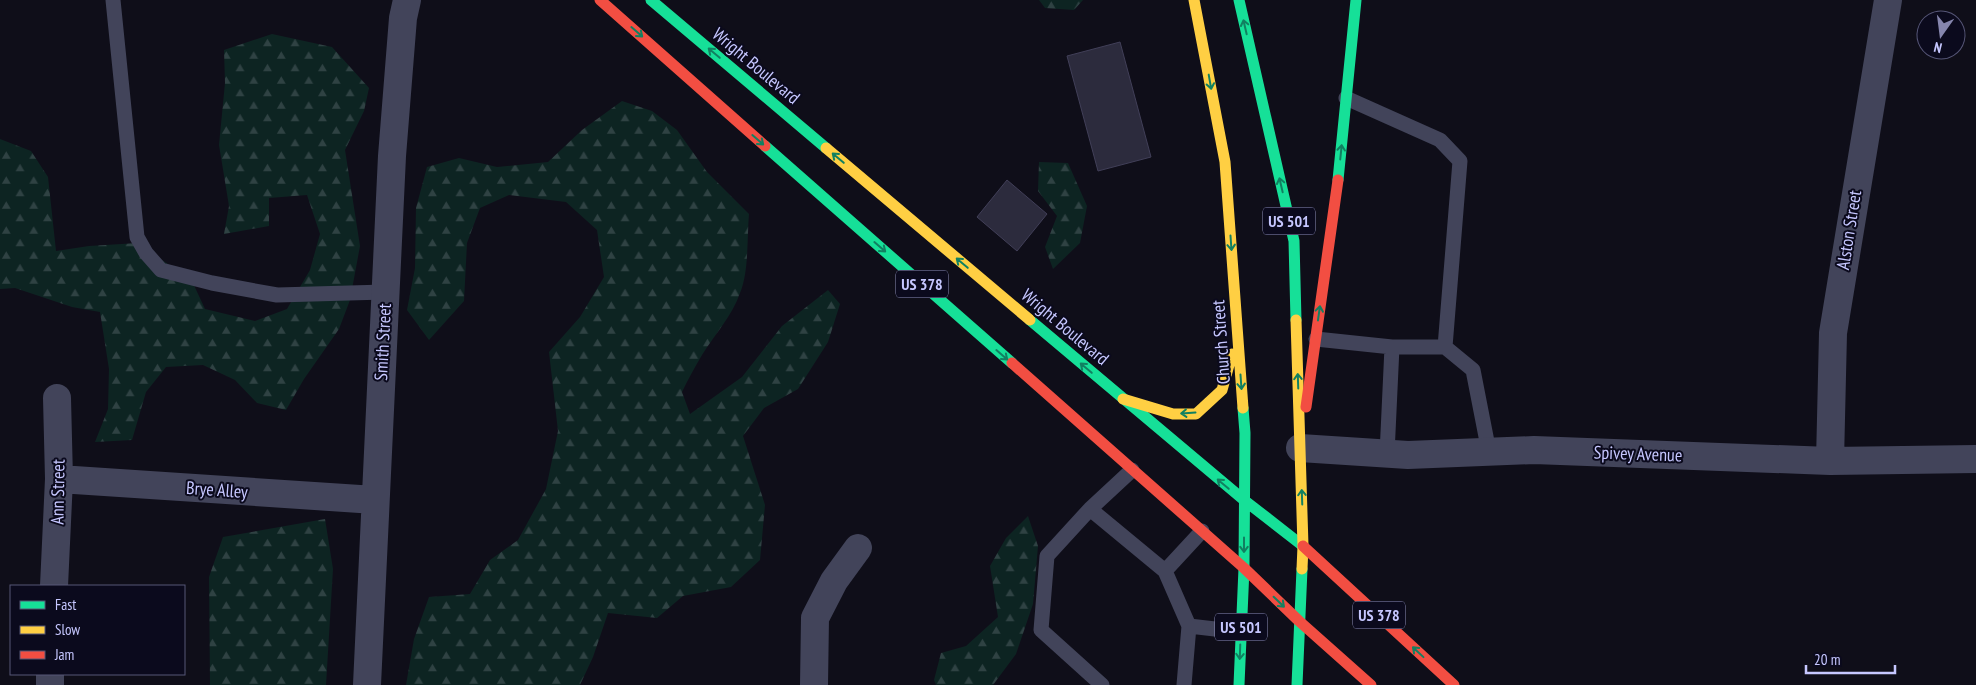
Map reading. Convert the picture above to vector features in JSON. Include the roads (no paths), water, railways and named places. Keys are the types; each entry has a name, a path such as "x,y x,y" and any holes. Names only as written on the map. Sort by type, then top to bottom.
{"main road":[{"name":"US 378","path":"600,0 1244,568 1299,621 1371,685"},
{"name":"Wright Boulevard","path":"651,0 1123,399 1244,500 1303,546 1454,685"},
{"name":"Church Street","path":"1194,0 1225,162 1245,433 1244,568 1239,685"},
{"name":"US 501","path":"1239,0 1294,241 1303,546 1297,685"},
{"path":"1300,448 1338,177 1356,0"},
{"path":"1123,399 1173,414 1196,414 1222,390 1238,334"}],"street":[{"name":"Smith Street","path":"367,685 392,156 403,18 407,0"},
{"name":"Alston Street","path":"1830,461 1833,332 1888,0"},
{"name":"Ann Street","path":"54,585 59,480 57,398"},
{"name":"Spivey Avenue","path":"1300,448 1408,455 1534,450 1830,461 1976,459"},
{"name":"Brye Alley","path":"59,480 375,500"},
{"path":"814,685 815,618 834,581 858,548"}],"lane":[{"path":"112,0 137,237 146,253 161,270 212,283 277,295 386,292"},
{"path":"1346,98 1440,140 1460,161 1445,347"},
{"path":"1316,339 1392,347 1445,347 1473,370 1489,452"},
{"path":"1387,454 1392,347"},
{"path":"1102,685 1041,630 1046,556 1090,509 1132,470"},
{"path":"1090,509 1165,571 1189,626 1184,685"},
{"path":"1165,571 1202,531"},
{"path":"1189,626 1241,632"}]}
